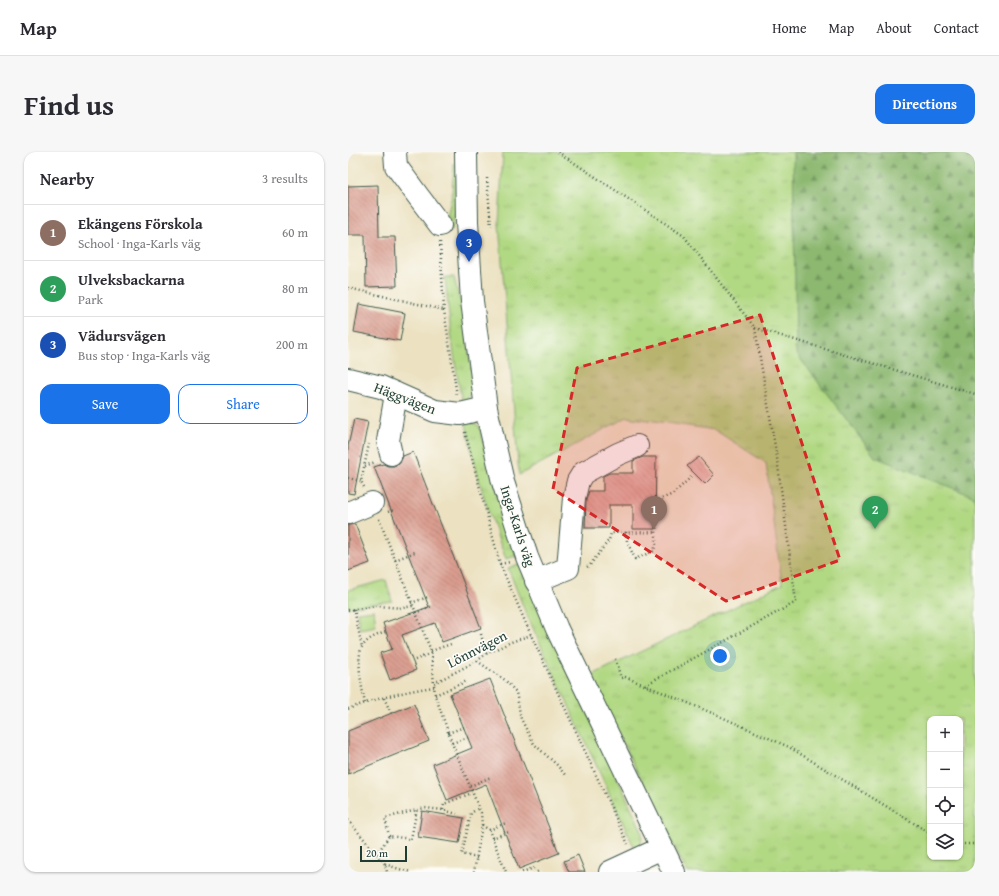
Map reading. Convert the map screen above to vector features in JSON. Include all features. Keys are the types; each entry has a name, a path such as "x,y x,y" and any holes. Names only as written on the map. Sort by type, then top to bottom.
{"street":[{"path":"395,152 396,166 440,225"},
{"name":"Inga-Karls väg","path":"466,152 467,222 472,301 486,408 503,482 527,558 557,629 674,872"},
{"name":"Häggvägen","path":"348,379 381,386 435,411 460,414 486,408"},
{"path":"381,456 388,441 396,394"},
{"path":"536,581 571,571 574,498 578,481 583,472 637,446"},
{"path":"348,512 375,509"},
{"path":"610,872 662,848"}],"path":[{"path":"558,152 684,236 755,328 777,458 796,602 645,685"},
{"path":"486,175 491,226"},
{"path":"348,288 444,310"},
{"path":"755,328 975,394"},
{"path":"365,460 381,456"},
{"path":"626,532 627,541 635,559 654,551 656,544 659,500 673,494 691,477"},
{"path":"348,478 361,481"},
{"path":"375,509 431,652 435,695 448,733 481,813 482,825 474,872"},
{"path":"571,571 590,565 609,540 611,533 656,532"},
{"path":"395,560 415,552"},
{"path":"348,610 377,606 402,608 428,597"},
{"path":"415,613 432,606"},
{"path":"354,609 362,647 360,674 365,703"},
{"path":"362,647 372,637 386,632"},
{"path":"480,634 486,654"},
{"name":"Lönnvägen","path":"434,683 476,661 486,654 511,642 531,635"},
{"path":"415,660 451,644"},
{"path":"615,659 621,678 625,677 645,685 789,746 927,831"},
{"path":"476,661 505,680 516,692 521,720 534,744 557,765 566,776"},
{"path":"435,695 467,680"},
{"path":"348,709 384,698 434,687"},
{"path":"384,698 391,713"},
{"path":"448,733 467,726"},
{"path":"452,743 469,736"},
{"path":"470,786 491,777"},
{"path":"443,810 444,804 472,793"},
{"path":"390,836 385,818 424,808 443,810 457,814"},
{"path":"477,858 462,854 471,812 479,808"},
{"path":"390,836 411,839 417,809"},
{"path":"348,820 385,864 388,872"},
{"path":"489,830 506,823"},
{"path":"482,825 489,830 506,872"},
{"path":"492,838 509,832"},
{"path":"377,854 390,836"},
{"path":"963,844 975,844"},
{"path":"385,864 411,872"},
{"path":"522,872 534,868"}],"highlighted area":[{"path":"760,315 840,560 726,601 553,489 577,368"}],"green space":[{"path":"503,152 975,152 975,872 687,872 590,676 782,584 766,463 715,430 627,417 519,475 499,224"},
{"path":"793,152 975,152 975,497 875,457 796,353"},
{"path":"457,163 458,198 452,231 448,231 445,226 452,195 454,164"},
{"path":"445,277 454,277 463,309 474,389 472,394 462,402 452,340"},
{"path":"471,422 479,426 516,556 506,559 488,509 473,457 466,423"},
{"path":"519,564 642,831 641,844 635,849 525,611 508,568"},
{"path":"386,580 392,601 348,607 348,590"},
{"path":"374,610 376,626 360,629 357,612"}],"building":[{"path":"378,185 379,237 395,237 397,286 366,287 365,235 348,235 348,186"},
{"path":"359,304 405,313 400,341 354,332"},
{"path":"354,419 368,422 354,494 348,493 348,446"},
{"path":"413,452 481,628 442,642 435,623 402,635 416,670 390,680 380,653 392,649 383,623 429,607 374,467 383,464 394,466 400,463 403,456"},
{"path":"643,457 656,457 655,529 633,529 633,505 609,505 609,528 585,528 586,500 589,491 603,491 603,476 610,473 633,473 633,461"},
{"path":"699,457 714,475 705,484 687,466"},
{"path":"355,524 370,563 348,571 348,525"},
{"path":"490,679 559,853 519,869 486,784 447,800 433,764 472,748 450,694"},
{"path":"414,704 429,741 348,774 348,731"},
{"path":"422,811 464,818 459,843 418,837"},
{"path":"578,855 585,872 569,872 564,861"}],"place":[{"name":"Vädursvägen","path":"469,262"},
{"name":"Ekängens Förskola","path":"654,529"},
{"name":"Ulveksbackarna","path":"875,529"}]}
